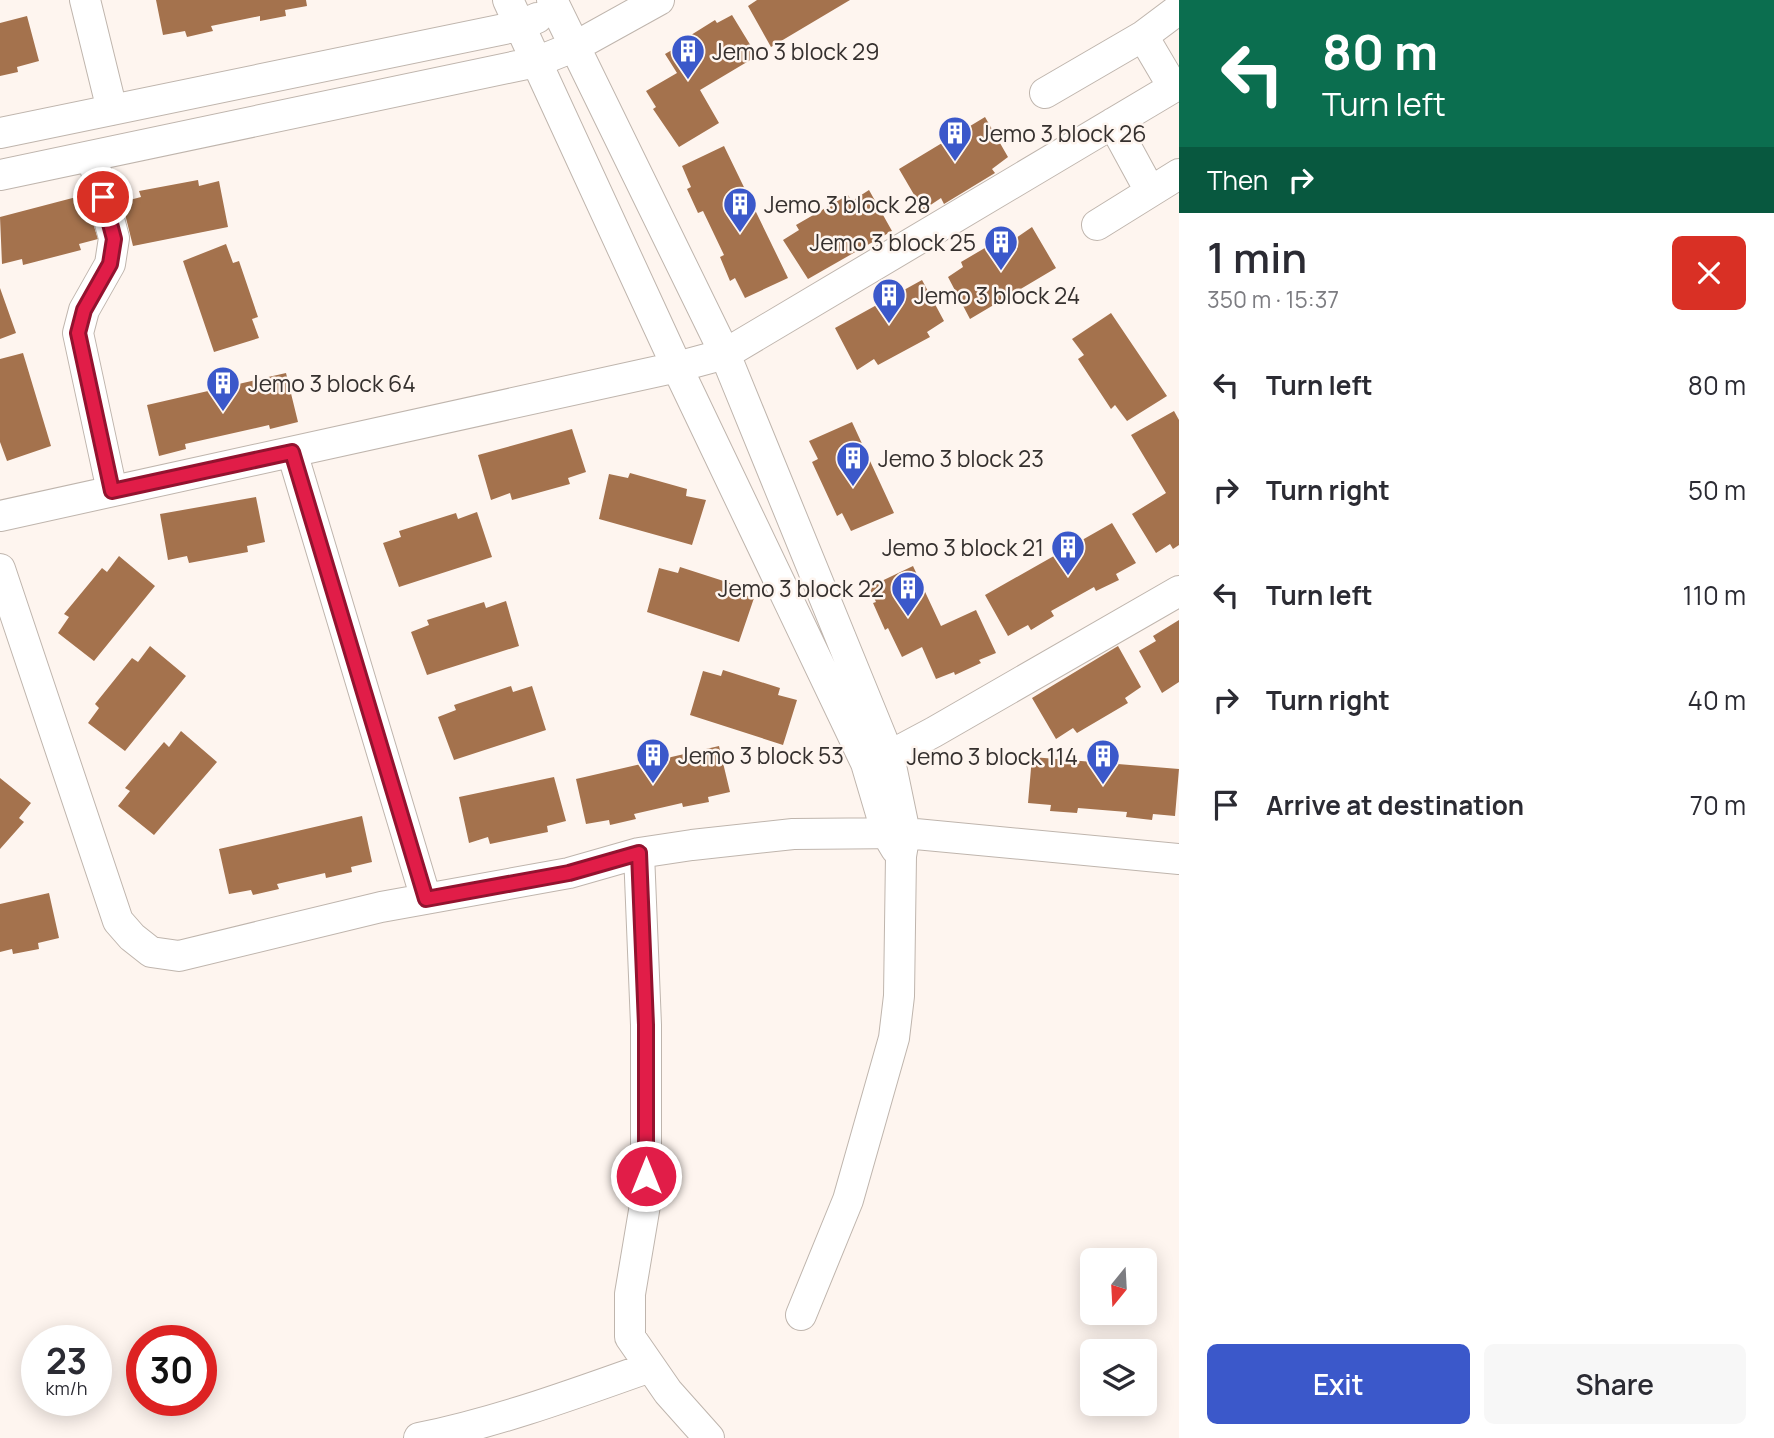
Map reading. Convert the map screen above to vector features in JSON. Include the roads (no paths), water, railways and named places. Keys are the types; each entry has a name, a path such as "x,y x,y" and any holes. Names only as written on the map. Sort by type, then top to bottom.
{"street":[{"path":"85,0 112,110"},
{"path":"0,176 536,62 576,46 659,0"},
{"path":"0,133 112,110 560,3 576,46 725,354 877,760 898,841 899,996 894,1038 848,1200 801,1315"},
{"path":"1045,93 1143,37 1179,9"},
{"path":"514,13 677,367 877,760"},
{"path":"0,516 677,367 725,354 1176,85 1143,37"},
{"path":"1113,123 1150,191"},
{"path":"92,156 114,239 110,264 84,310 78,333 112,491"},
{"path":"1097,225 1179,174"},
{"path":"292,452 426,899"},
{"path":"0,569 118,921 151,953 179,956 381,907 569,873 639,853 793,834 1179,859"},
{"path":"877,760 1179,591"},
{"path":"639,853 646,1025 646,1199 630,1294 631,1337 650,1367 709,1438"},
{"path":"419,1438 463,1429 542,1405 650,1367"}],"place":[{"name":"Jemo 3 block 29","path":"688,81"},
{"name":"Jemo 3 block 26","path":"955,163"},
{"name":"Jemo 3 block 28","path":"740,234"},
{"name":"Jemo 3 block 25","path":"1001,272"},
{"name":"Jemo 3 block 24","path":"889,325"},
{"name":"Jemo 3 block 64","path":"223,413"},
{"name":"Jemo 3 block 23","path":"853,488"},
{"name":"Jemo 3 block 21","path":"1068,577"},
{"name":"Jemo 3 block 22","path":"908,618"},
{"name":"Jemo 3 block 53","path":"653,785"},
{"name":"Jemo 3 block 114","path":"1103,786"}]}
